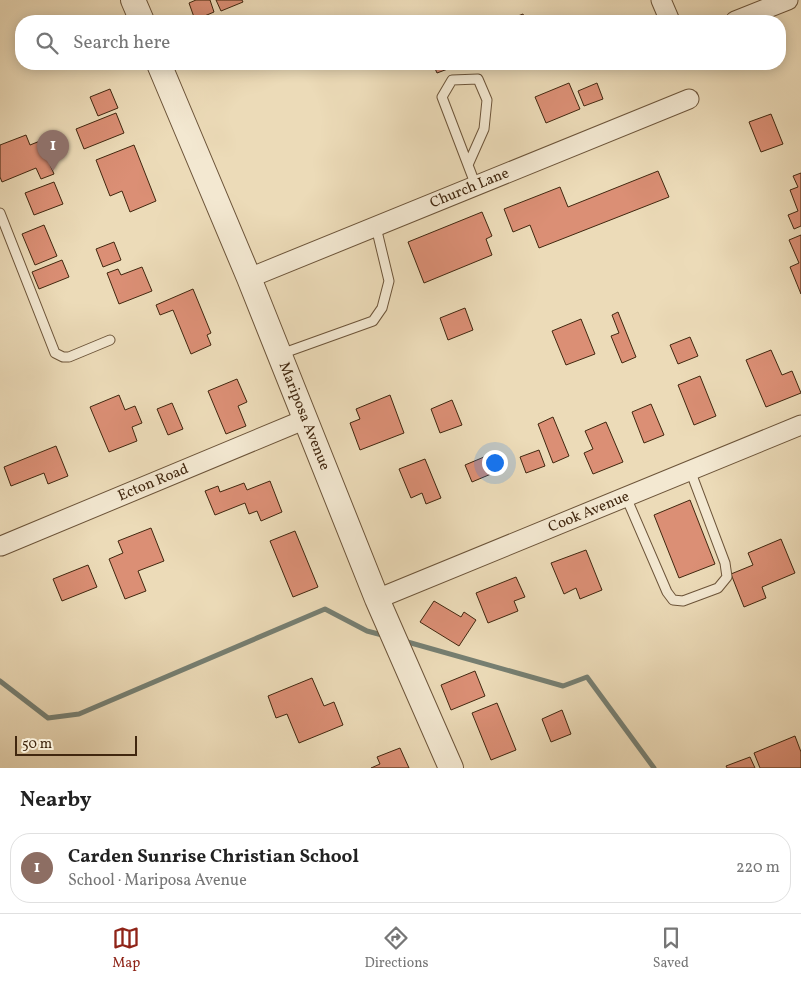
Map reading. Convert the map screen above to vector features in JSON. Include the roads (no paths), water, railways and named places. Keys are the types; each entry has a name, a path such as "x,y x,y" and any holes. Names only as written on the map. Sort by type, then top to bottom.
{"street":[{"path":"133,0 139,15"},
{"path":"661,0 667,15"},
{"path":"750,15 788,0"},
{"name":"Mariposa Avenue","path":"162,70 249,278 380,606 451,768"},
{"name":"Church Lane","path":"249,278 689,99"},
{"name":"Ecton Road","path":"1,546 306,419"},
{"name":"Cook Avenue","path":"380,606 626,496 801,425"}],"lane":[{"path":"468,165 484,129 487,100 478,79 452,80 442,97 476,186"},
{"path":"0,213 55,353 62,357 68,356 110,340"},
{"path":"280,355 373,321 382,308 389,281 376,227"},
{"path":"626,496 667,592 673,600 683,601 718,588 727,577 725,563 690,470"}],"waterway":[{"path":"0,681 48,718 79,714 325,609 367,631 386,636"},
{"path":"404,641 563,686 587,677 654,768"}],"place":[{"name":"Carden Sunrise Christian School","path":"53,171"}]}
